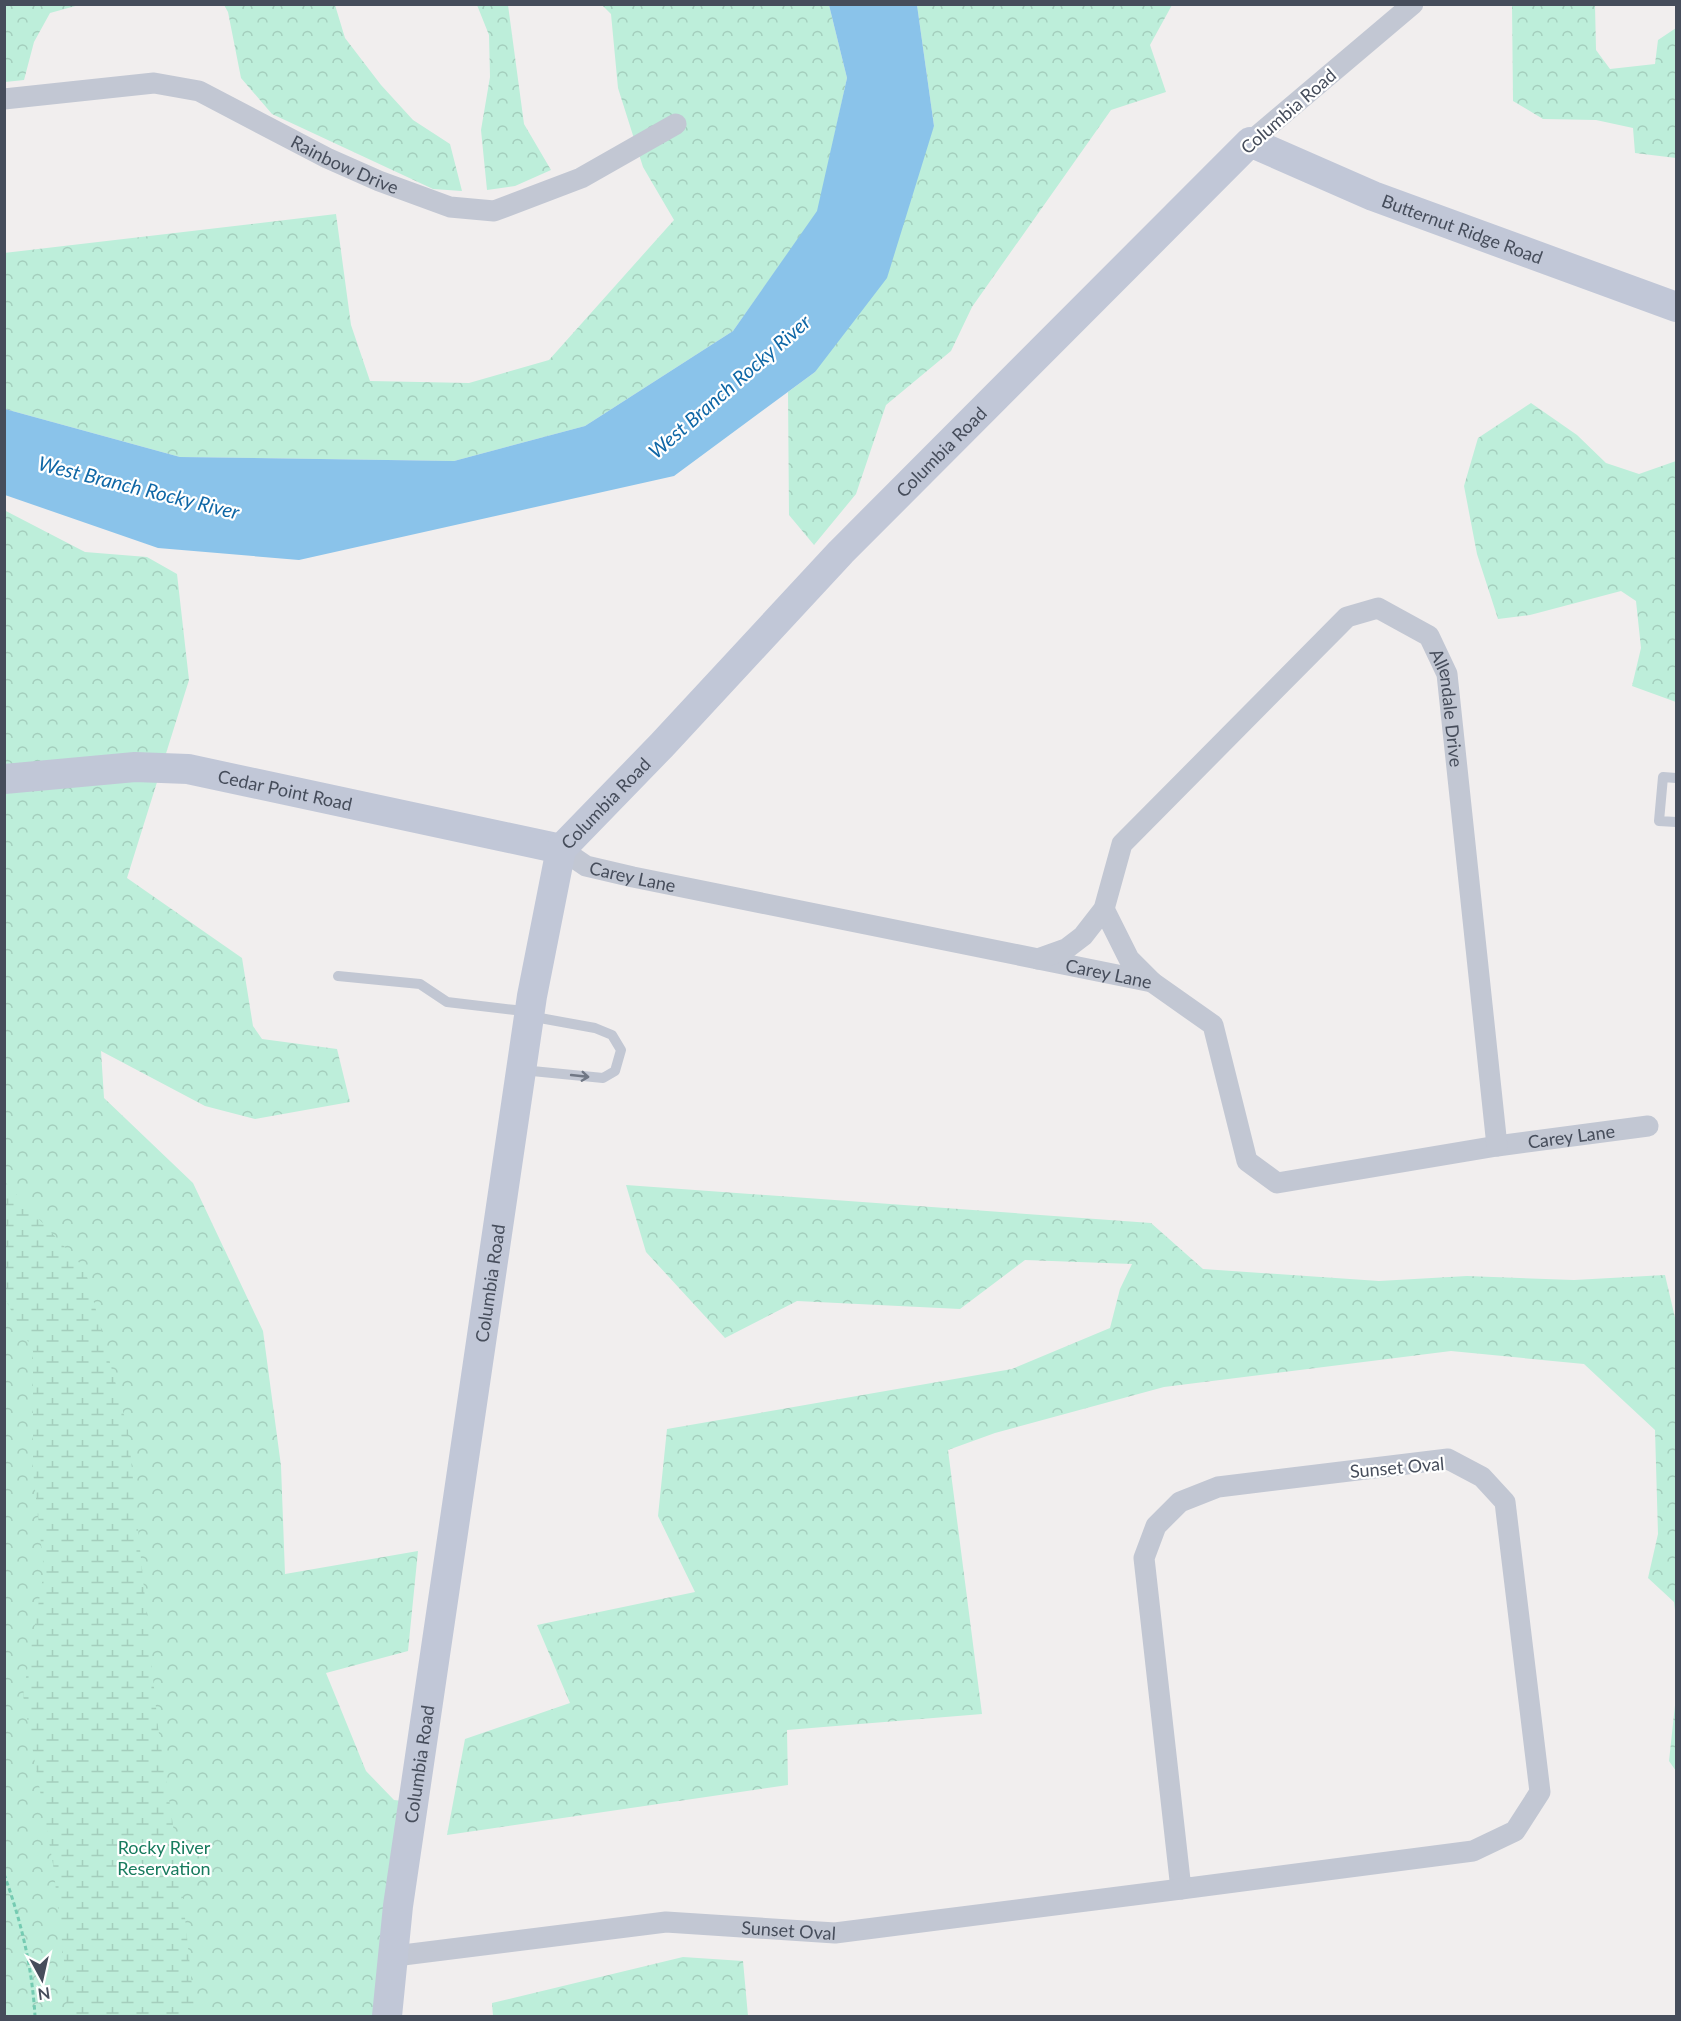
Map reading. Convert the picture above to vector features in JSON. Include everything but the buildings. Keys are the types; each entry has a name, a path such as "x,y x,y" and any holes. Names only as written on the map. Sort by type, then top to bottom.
{"street":[{"name":"Columbia Road","path":"387,2016 395,1956 398,1906 530,1016 561,849 662,745 841,552 1250,142 1413,4"},
{"name":"Rainbow Drive","path":"4,99 154,83 199,91 327,158 379,181 450,207 494,211 581,178 676,124"},
{"name":"Butternut Ridge Road","path":"1250,142 1373,196 1677,307"},
{"name":"Allendale Drive","path":"1038,959 1066,949 1083,936 1104,909 1122,843 1347,617 1378,608 1429,636 1447,674 1497,1146"},
{"name":"Cedar Point Road","path":"4,779 135,767 188,769 561,849"},
{"name":"Carey Lane","path":"561,849 586,866 621,874 1152,982 1213,1025 1247,1161 1277,1183 1497,1146 1648,1126"},
{"path":"1104,909 1129,959 1152,982"},
{"name":"Sunset Oval","path":"395,1956 666,1922 835,1933 1181,1889 1473,1851 1515,1831 1540,1792 1505,1502 1482,1477 1448,1459 1218,1487 1180,1502 1156,1526 1144,1558 1181,1889"}],"lane":[{"path":"1677,778 1663,777 1659,821 1677,822"},
{"path":"338,976 420,984 447,1002 515,1010 530,1016 606,1031 619,1044 621,1057 615,1071 603,1078 522,1070"}],"path":[{"path":"4,1874 23,1927 33,1984 35,2016"}],"green space":[{"path":"4,5 79,5 50,13 34,42 24,80 5,82"},
{"path":"224,5 335,5 345,38 381,85 413,120 450,144 462,191 433,189 272,114 241,78 228,12"},
{"path":"477,5 508,5 524,124 551,170 515,186 487,190 481,130 490,77 489,35"},
{"path":"602,5 829,5 847,78 818,211 733,331 585,426 454,461 180,457 5,409 4,253 336,214 351,325 370,381 469,383 549,360 674,220 643,167 618,88 611,14"},
{"path":"917,5 1172,5 1150,45 1166,92 1111,110 972,307 951,351 886,405 856,494 814,545 789,515 788,392 815,372 934,126"},
{"path":"1512,5 1595,5 1596,50 1610,69 1655,64 1658,40 1676,28 1676,158 1635,153 1633,128 1596,120 1543,119 1513,101"},
{"path":"1531,403 1577,435 1606,463 1639,474 1676,461 1676,702 1632,686 1641,648 1636,601 1621,591 1530,615 1498,619 1477,554 1464,486 1478,438"},
{"name":"Rocky River Reservation","path":"4,510 85,552 147,557 177,574 189,680 127,878 242,958 253,1026 262,1039 337,1049 350,1102 255,1119 205,1106 101,1051 104,1098 193,1183 263,1331 281,1466 285,1574 418,1551 408,1651 326,1673 366,1771 394,1800 412,1802 383,2016 5,2016"},
{"path":"5,1182 85,1269 128,1430 158,1727 181,1878 195,2016 67,2016 64,1961 53,1864 23,1695 44,1571 33,1471 33,1351 5,1299"},
{"path":"626,1185 1151,1223 1203,1269 1379,1281 1467,1276 1574,1280 1665,1275 1676,1322 1676,1619 1674,1602 1648,1578 1658,1534 1655,1430 1584,1364 1451,1351 1164,1387 995,1433 948,1450 982,1714 787,1730 788,1785 447,1835 465,1739 570,1703 537,1625 695,1592 658,1516 667,1429 1012,1369 1110,1328 1120,1289 1132,1264 1025,1260 960,1309 797,1301 725,1338 646,1252"},
{"path":"1676,1696 1676,1771 1669,1761"},
{"path":"683,1957 743,1961 748,2016 493,2016 492,2003"}],"water":[{"name":"West Branch Rocky River","path":"829,5 917,5 934,126 887,278 815,372 674,476 299,560 158,548 5,495 5,409 180,457 454,461 585,426 733,331 817,211 847,78"}]}
